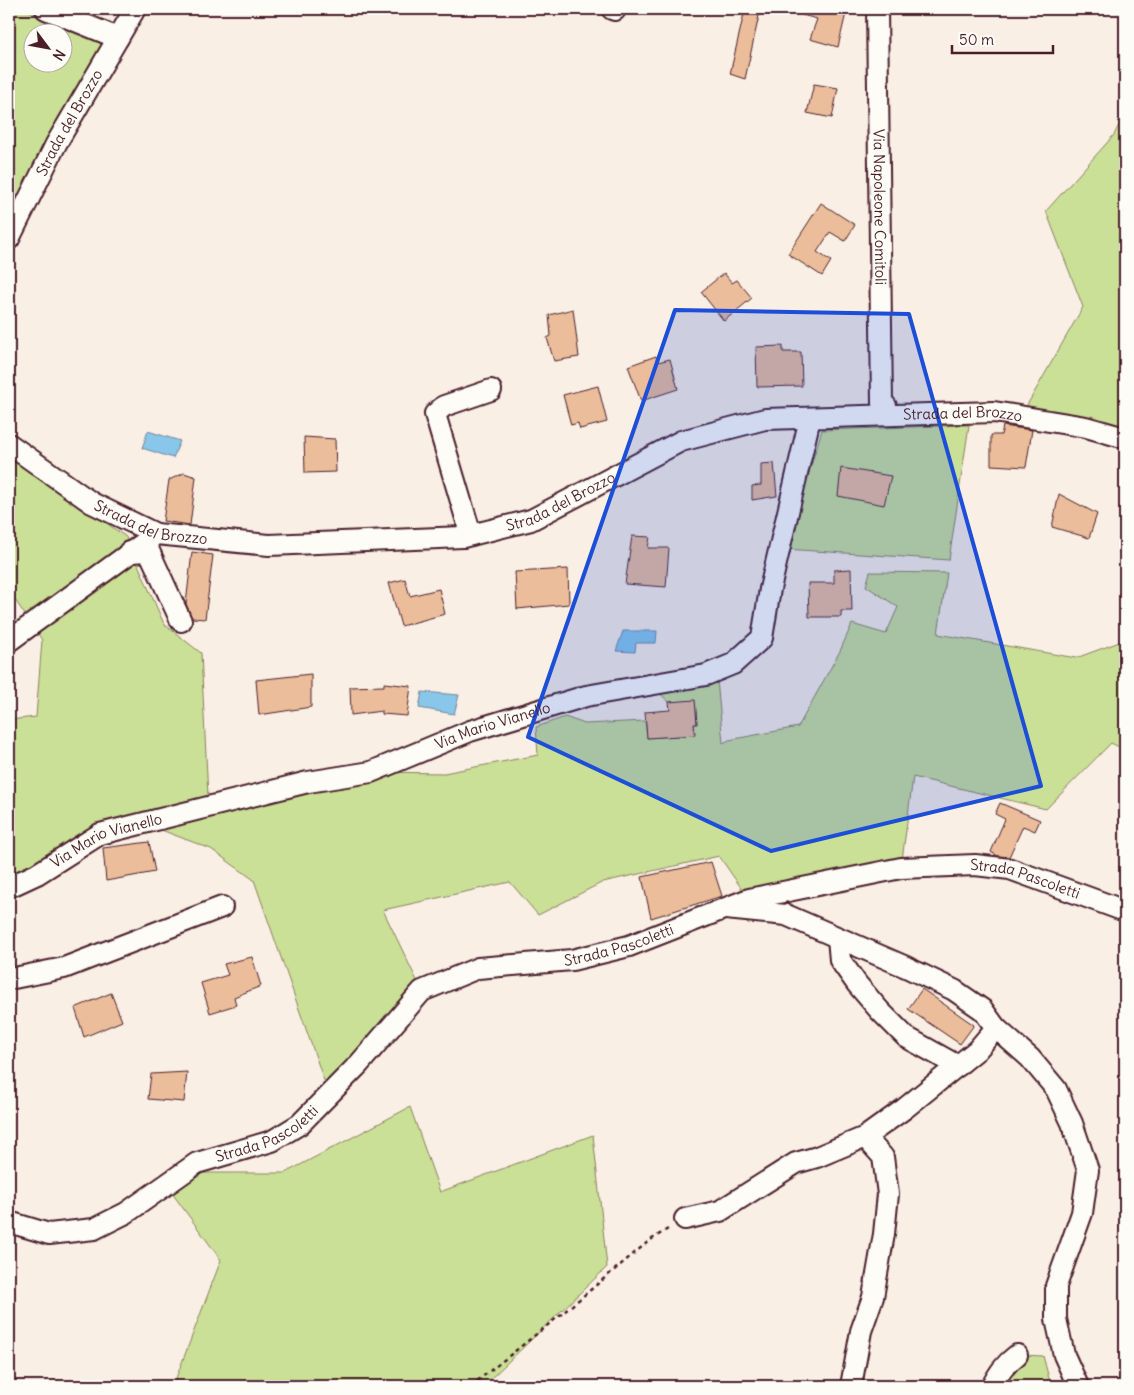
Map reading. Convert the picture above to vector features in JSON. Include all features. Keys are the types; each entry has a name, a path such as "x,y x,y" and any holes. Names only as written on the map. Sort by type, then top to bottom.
{"street":[{"path":"46,9 118,38"},
{"name":"Strada del Brozzo","path":"9,239 56,144 135,9"},
{"name":"Via Napoleone Comitoli","path":"877,9 884,409"},
{"path":"472,535 435,414 444,406 491,390"},
{"name":"Strada del Brozzo","path":"9,444 92,503 156,534 269,544 463,537 472,535 530,520 681,441 765,419 810,418 884,409 994,412 1086,427 1125,438"},
{"name":"Via Mario Vianello","path":"9,887 37,874 100,834 308,782 371,772 470,731 586,696 706,676 733,664 762,638 770,589 810,418"},
{"path":"9,641 156,534"},
{"path":"129,552 149,551 181,621"},
{"name":"Strada Pascoletti","path":"9,1222 49,1234 94,1229 126,1213 196,1163 272,1142 300,1124 359,1064 422,991 478,968 572,960 630,946 749,899 901,868 975,865 1010,869 1125,911"},
{"path":"9,979 64,968 222,907"},
{"path":"724,909 786,915 954,990 983,1010 996,1028 1030,1058 1056,1089 1072,1123 1088,1170 1082,1213 1056,1286 1056,1319 1064,1356 1078,1386"},
{"path":"838,938 840,960 880,1011 906,1036 958,1066"},
{"path":"685,1219 720,1211 796,1163 817,1157 865,1137 904,1110 958,1066 977,1050 996,1028"},
{"path":"851,1386 861,1331 873,1297 884,1234 888,1194 883,1157 865,1137"},
{"path":"992,1386 998,1374 1017,1355"}],"path":[{"path":"471,1386 649,1241 685,1219"}],"highlighted area":[{"path":"675,310 909,314 1041,786 771,851 528,737"}],"green space":[{"path":"9,9 23,9 61,22 22,22 22,72 72,72 72,26 118,38 9,241"},
{"path":"1125,113 1125,430 1026,407 1083,307 1046,211 1114,135"},
{"path":"969,425 949,560 785,549 822,430"},
{"path":"9,444 15,458 126,537 164,624 201,653 208,797 9,881 9,720 36,717 42,640 9,591"},
{"path":"870,572 947,573 938,634 1076,658 1125,640 1125,750 1111,743 1046,809 913,777 901,868 749,899 719,856 603,882 538,915 510,882 383,910 422,991 329,1095 254,880 211,849 143,823 371,772 444,773 538,755 536,727 565,717 585,724 645,721 647,738 694,735 694,724 697,723 695,701 669,702 656,690 717,680 723,743 729,740 798,727 840,651 852,624 886,634 898,607 866,586"},
{"path":"410,1107 440,1192 593,1135 607,1267 483,1386 173,1386 221,1260 169,1189 192,1173 285,1173"},
{"path":"1021,1355 1043,1356 1051,1386 1004,1386"}],"water":[{"path":"148,431 180,441 173,458 142,448"},
{"path":"623,631 657,631 656,643 636,643 635,652 616,651"},
{"path":"422,692 459,695 454,714 419,708"}],"building":[{"path":"745,9 760,11 745,79 730,74"},
{"path":"792,9 847,9 838,47 810,39 817,19 791,12"},
{"path":"814,84 838,88 832,118 807,113"},
{"path":"821,203 855,225 845,241 830,232 817,252 831,261 822,276 788,254"},
{"path":"724,273 732,283 737,280 752,298 724,321 701,292"},
{"path":"573,309 579,357 554,361 547,338 551,336 549,315"},
{"path":"783,346 783,352 801,352 802,386 757,387 756,347"},
{"path":"656,356 658,362 670,359 678,389 641,401 628,366"},
{"path":"598,386 607,422 580,429 578,423 571,425 563,395"},
{"path":"1003,426 1032,430 1026,467 991,465 991,435 1001,435"},
{"path":"304,437 335,439 336,472 305,473"},
{"path":"774,463 777,496 752,500 752,486 761,485 761,464"},
{"path":"841,468 891,476 884,505 838,496"},
{"path":"184,473 196,477 190,525 163,521 169,480"},
{"path":"1059,494 1097,514 1089,538 1052,527"},
{"path":"632,536 650,537 648,548 669,548 666,587 625,584"},
{"path":"192,552 213,555 205,619 192,618 186,604"},
{"path":"568,569 569,604 517,609 515,572"},
{"path":"851,569 852,611 841,611 841,617 809,617 808,583 834,583 834,570"},
{"path":"405,579 410,596 439,589 445,614 401,626 389,583"},
{"path":"311,674 311,707 259,715 256,680"},
{"path":"384,683 411,686 407,716 382,714 382,711 351,715 350,687 384,686"},
{"path":"695,700 697,724 694,724 695,735 647,738 645,712 670,710 669,702"},
{"path":"1000,803 1040,820 1035,831 1023,826 1009,857 998,856 991,852 1005,819 995,814"},
{"path":"149,842 155,872 106,881 103,848"},
{"path":"711,862 722,896 651,918 642,877"},
{"path":"252,957 261,986 234,997 236,1005 210,1013 201,983 228,975 224,964"},
{"path":"922,989 974,1025 960,1044 908,1009"},
{"path":"111,993 122,1021 84,1037 75,1008"},
{"path":"187,1072 184,1102 148,1099 151,1074"}]}
